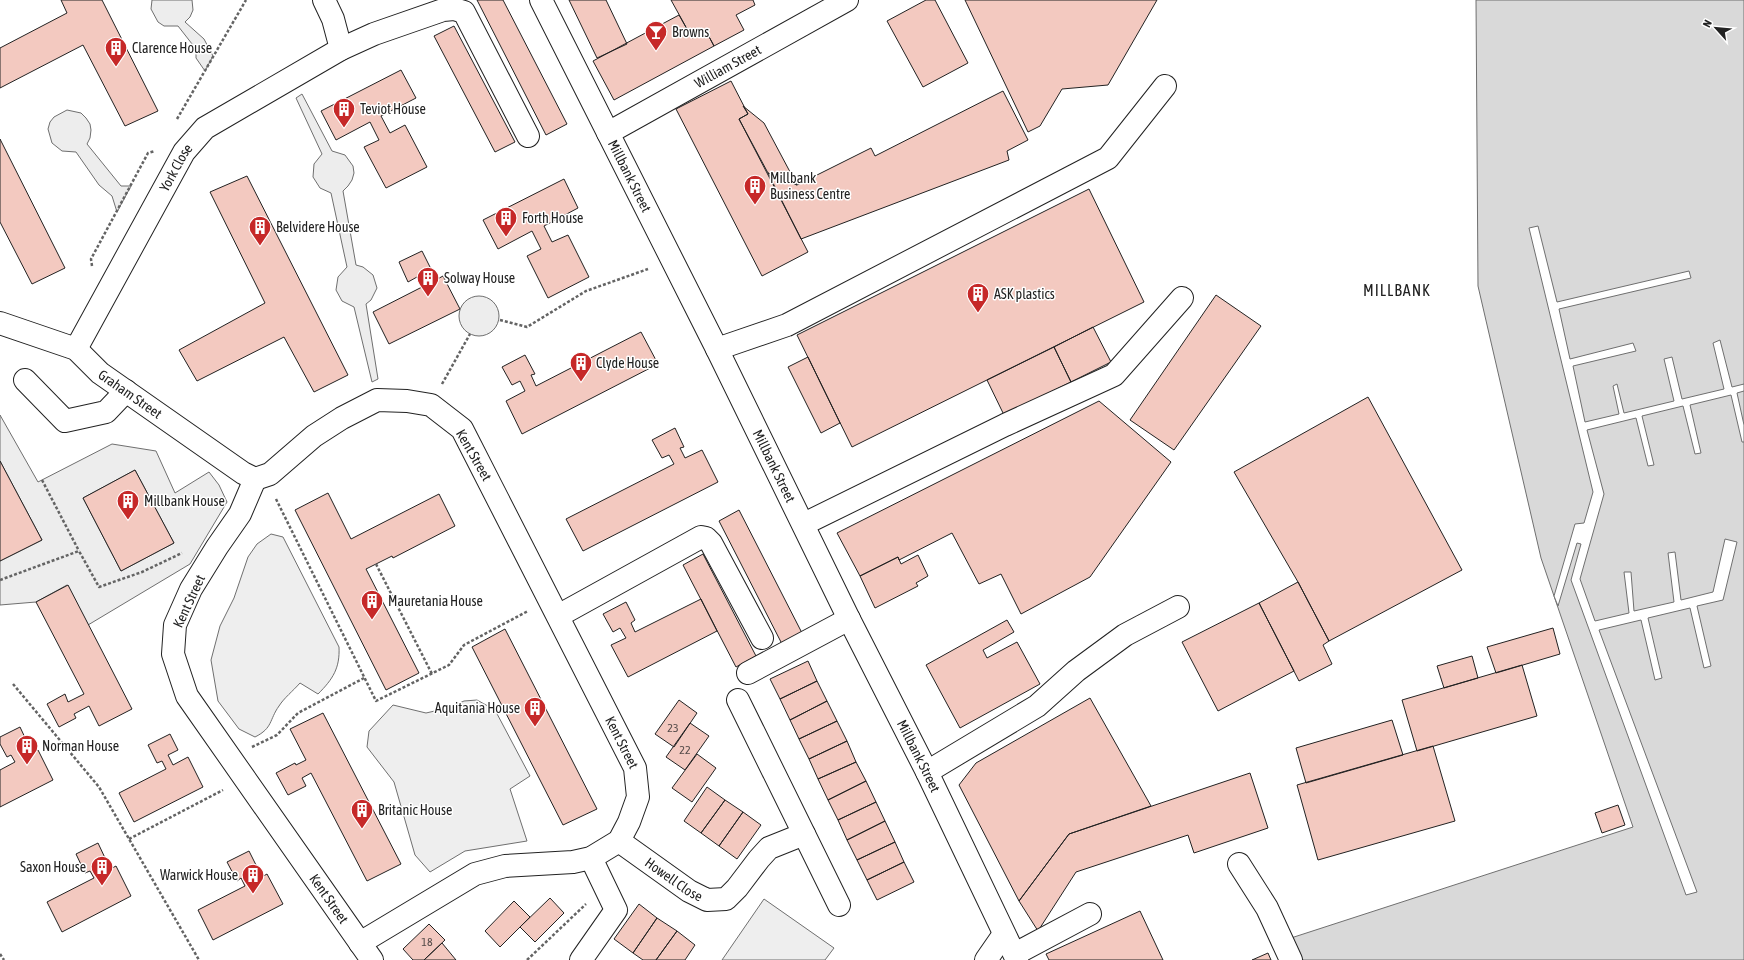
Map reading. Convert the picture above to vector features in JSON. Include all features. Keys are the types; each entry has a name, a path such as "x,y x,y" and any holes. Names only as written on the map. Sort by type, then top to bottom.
{"street":[{"path":"324,0 333,19 341,49"},
{"name":"Millbank Street","path":"541,0 718,349 849,619 927,772 1016,957"},
{"name":"William Street","path":"608,133 847,0"},
{"name":"York Close","path":"76,349 184,152 205,128 341,49 374,34 443,10 454,8 464,12 528,136"},
{"path":"718,349 787,325 1108,158 1165,86"},
{"path":"804,524 1005,425 1114,376 1182,298"},
{"name":"Graham Street","path":"0,323 76,349 100,373 243,473 260,477"},
{"path":"25,380 64,420 106,412 126,391"},
{"name":"Kent Street","path":"377,400 407,401 431,405 462,429 635,768 638,797 629,822 619,841 591,858 573,862 505,866 475,874 366,952 188,696 173,654 175,625 191,589 217,547 240,514 260,477 270,474 314,436 342,418 377,400"},
{"path":"558,616 700,538 706,538 711,543 762,638"},
{"path":"927,772 1037,706 1076,670 1125,635 1178,607"},
{"path":"748,673 849,619"},
{"path":"738,700 839,905"},
{"name":"Howell Close","path":"619,841 689,891 708,900 726,899 737,888 769,848 804,834"},
{"path":"581,960 616,910 591,858"},
{"path":"1239,864 1267,908 1290,960"},
{"path":"1016,957 1090,914"},
{"path":"986,960 1004,934"}],"path":[{"path":"500,320 527,327 586,291 673,261"},
{"path":"431,405 470,334"},
{"path":"260,477 376,701 449,665 464,646 507,622"},
{"path":"42,480 99,587 142,572 203,544 217,547"},
{"path":"0,580 79,551"},
{"path":"376,564 432,674"},
{"path":"230,757 277,735 298,713 364,678"},
{"path":"13,684 99,787 199,960"},
{"path":"129,839 245,779"},
{"path":"527,960 603,885"},
{"path":"0,954 4,960"}],"shaded area":[{"path":"152,0 192,0 193,10 190,17 185,22 204,39 213,56 205,71 196,58 196,49 178,26 164,26 158,22 151,9"},
{"path":"1476,0 1744,0 1744,960 1303,960 1291,938 1633,827 1541,558 1478,286"},
{"path":"302,94 332,151 345,155 353,166 354,173 352,180 343,191 356,265 363,267 373,275 377,288 371,300 366,304 378,379 372,382 354,307 342,301 336,290 338,277 347,267 331,193 320,188 313,177 314,164 322,154 296,98"},
{"path":"67,110 81,113 86,118 90,124 91,130 90,138 87,144 121,186 131,186 117,212 112,196 99,185 76,152 62,151 52,143 48,129 50,122 54,117"},
{"path":"483,296 490,299 496,305 499,316 498,324 490,333 483,336 475,336 468,333 460,324 459,312 462,305 471,297"},
{"path":"0,415 38,482 112,444 156,451 175,493 209,472 219,485 227,502 190,564 88,625 67,585 36,602 0,605 0,561 42,540 0,461","holes":["135,470 174,543 121,571 83,498"]},
{"path":"271,534 283,537 339,647 339,654 337,667 332,678 318,694 300,683 281,703 268,727 261,734 255,737 239,729 218,701 211,660 220,626 234,598 248,557 257,544"},
{"path":"477,700 495,710 530,776 510,789 527,841 465,851 430,872 415,855 394,782 367,747 369,731 393,705 426,713 448,708 464,701"},
{"path":"764,899 834,948 825,960 722,960"}],"pier":[{"path":"1538,226 1557,302 1689,271 1691,278 1559,309 1570,359 1633,343 1636,351 1573,366 1585,422 1619,414 1613,386 1617,384 1624,413 1674,401 1664,359 1672,357 1682,399 1724,389 1713,343 1720,340 1732,387 1744,384 1744,391 1737,393 1744,425 1744,442 1742,442 1731,395 1690,405 1701,453 1695,454 1683,406 1642,416 1654,465 1648,466 1636,418 1587,430 1604,494 1580,579 1595,621 1629,613 1624,572 1631,572 1634,611 1674,602 1668,553 1675,552 1681,600 1713,592 1725,539 1737,542 1723,600 1697,606 1711,666 1704,668 1690,608 1648,618 1662,678 1655,680 1641,620 1599,630 1697,892 1686,895 1571,580 1581,544 1577,543 1558,606 1554,596 1575,524 1584,523 1593,492 1529,228"}],"building":[{"name":"Clarence House","path":"61,0 102,0 158,111 125,126 83,45 0,88 0,48 67,13"},
{"path":"477,0 503,0 567,124 546,135"},
{"path":"569,0 606,0 627,44 597,58"},
{"path":"671,0 753,0 755,5 736,15 744,30 714,46 706,31 692,38"},
{"path":"926,0 935,0 968,63 923,87 887,21"},
{"path":"965,0 1157,0 1108,85 1062,89 1040,126 1028,132"},
{"name":"Browns","path":"679,15 692,38 706,31 714,46 614,100 593,61"},
{"path":"454,26 515,142 495,152 434,36"},
{"name":"Teviot House","path":"401,70 416,98 381,116 390,133 405,125 427,167 386,188 364,147 379,140 370,122 336,140 321,111"},
{"name":"Millbank Business Centre","path":"731,81 748,114 739,119 808,252 762,276 676,109"},
{"path":"1003,91 1028,140 1007,151 1009,160 801,239 768,173 797,185 871,148 875,156"},
{"path":"743,106 764,123 797,185 768,173 739,119 748,114"},
{"path":"0,139 65,268 32,284 0,222"},
{"name":"Belvidere House","path":"247,176 348,375 314,392 284,337 197,381 179,350 265,303 210,192"},
{"name":"Forth House","path":"564,179 578,208 544,226 552,242 568,235 589,277 548,298 527,256 541,249 532,231 498,249 483,220"},
{"name":"ASK plastics","path":"1089,189 1144,302 852,447 797,335"},
{"name":"Solway House","path":"422,251 431,269 427,272 432,282 443,276 460,309 389,344 373,312 422,287 417,277 408,282 399,262"},
{"path":"1216,295 1261,326 1174,450 1130,420"},
{"path":"1093,327 1111,362 1071,382 1054,347"},
{"name":"Clyde House","path":"641,332 658,364 522,434 506,401 525,391 520,381 512,385 502,367 525,355 535,374 531,375 536,386"},
{"path":"1054,347 1071,382 1004,415 987,380"},
{"path":"808,357 840,423 821,433 788,367"},
{"path":"1368,397 1462,570 1329,641 1298,582 1234,472"},
{"path":"1099,401 1171,462 1090,577 1021,614 1001,574 979,584 952,533 899,560 898,557 860,576 837,533"},
{"path":"675,428 684,447 680,448 685,458 702,450 718,482 583,551 566,519 674,464 669,455 662,458 652,440"},
{"path":"0,461 42,540 0,561"},
{"name":"Millbank House","path":"135,470 174,543 121,571 83,498"},
{"name":"Mauretania House","path":"328,493 351,539 439,494 455,526 393,558 392,556 366,569 419,673 386,690 295,510"},
{"path":"739,510 802,633 782,644 719,521"},
{"path":"703,554 756,656 736,667 683,565"},
{"path":"918,555 928,576 916,583 918,586 875,608 860,576 898,557 901,564"},
{"path":"1298,582 1329,641 1323,645 1332,664 1299,681 1259,603"},
{"path":"68,585 132,709 99,726 89,706 74,714 76,718 59,727 47,704 65,694 68,702 84,694 36,602"},
{"path":"701,599 717,631 628,677 611,645 626,638 620,628 613,632 603,614 626,602 635,620 631,623 635,632"},
{"path":"1259,603 1294,671 1218,711 1182,642"},
{"path":"1007,620 1014,632 983,650 987,658 1017,642 1040,684 960,728 926,665"},
{"path":"1553,628 1560,654 1496,673 1487,647"},
{"name":"Aquitania House","path":"505,629 597,809 563,825 472,647"},
{"path":"1472,656 1478,678 1444,688 1437,666"},
{"path":"808,661 817,681 780,699 770,679"},
{"path":"1522,665 1537,716 1417,751 1402,700"},
{"path":"817,681 827,701 790,720 780,699"},
{"path":"1090,698 1151,806 1069,834 1019,901 959,785 976,763"},
{"path":"679,700 697,713 674,747 655,734"},
{"path":"827,701 837,721 799,739 790,720"},
{"name":"Britanic House","path":"323,713 401,864 367,881 311,773 302,778 306,786 288,795 276,773 295,763 296,765 306,760 290,729"},
{"path":"1392,720 1403,755 1306,783 1296,748"},
{"path":"837,721 847,741 809,759 799,739"},
{"path":"690,723 709,736 685,770 666,757"},
{"name":"Norman House","path":"20,727 28,744 19,748 23,757 38,750 53,780 0,807 0,770 15,762 11,755 7,757 0,744 0,737"},
{"path":"170,734 178,750 168,755 173,765 188,757 203,787 134,822 119,793 166,769 162,761 157,763 148,745"},
{"path":"847,741 856,762 818,779 809,759"},
{"path":"1433,746 1455,821 1318,860 1297,785"},
{"path":"697,754 716,768 692,802 672,788"},
{"path":"856,762 866,781 828,800 818,779"},
{"path":"1250,773 1268,828 1194,853 1188,835 1076,872 1038,931 1019,901 1069,834"},
{"path":"866,781 876,802 838,820 828,800"},
{"path":"707,787 725,800 701,833 684,821"},
{"path":"725,800 743,812 719,846 701,833"},
{"path":"876,802 885,821 847,840 838,820"},
{"path":"1618,805 1625,825 1602,833 1595,813"},
{"path":"743,812 761,825 737,859 719,846"},
{"path":"885,821 895,842 857,860 847,840"},
{"path":"895,842 904,862 867,880 857,860"},
{"name":"Saxon House","path":"98,843 106,860 96,865 101,874 116,866 131,896 62,932 47,902 94,878 90,871 85,873 76,854"},
{"name":"Warwick House","path":"249,851 257,867 248,872 253,882 267,874 283,904 213,940 198,910 245,886 241,878 237,881 227,862"},
{"path":"904,862 914,882 877,900 867,880"},
{"path":"550,898 564,913 535,942 520,927"},
{"path":"514,901 530,917 500,947 485,931"},
{"path":"639,904 657,918 633,953 614,939"},
{"path":"1140,911 1163,960 1049,960 1046,954"},
{"path":"657,918 677,931 656,960 643,960 633,953"},
{"path":"429,924 445,940 424,960 413,960 403,949"},
{"path":"677,931 695,945 685,960 656,960"},
{"path":"442,943 456,960 424,960"},
{"path":"1268,953 1271,960 1252,960"}],"place":[{"name":"Browns","path":"656,52"},
{"name":"Clarence House","path":"116,68"},
{"name":"Teviot House","path":"344,128"},
{"name":"Millbank Business Centre","path":"755,206"},
{"name":"Forth House","path":"506,238"},
{"name":"Belvidere House","path":"260,246"},
{"name":"Solway House","path":"428,298"},
{"name":"ASK plastics","path":"978,314"},
{"name":"Clyde House","path":"581,382"},
{"name":"Millbank House","path":"128,520"},
{"name":"Mauretania House","path":"372,620"},
{"name":"Aquitania House","path":"535,728"},
{"name":"Norman House","path":"27,766"},
{"name":"Britanic House","path":"362,830"},
{"name":"Saxon House","path":"102,886"},
{"name":"Warwick House","path":"253,894"}],"district":[{"name":"MILLBANK","path":"1397,290"}]}
